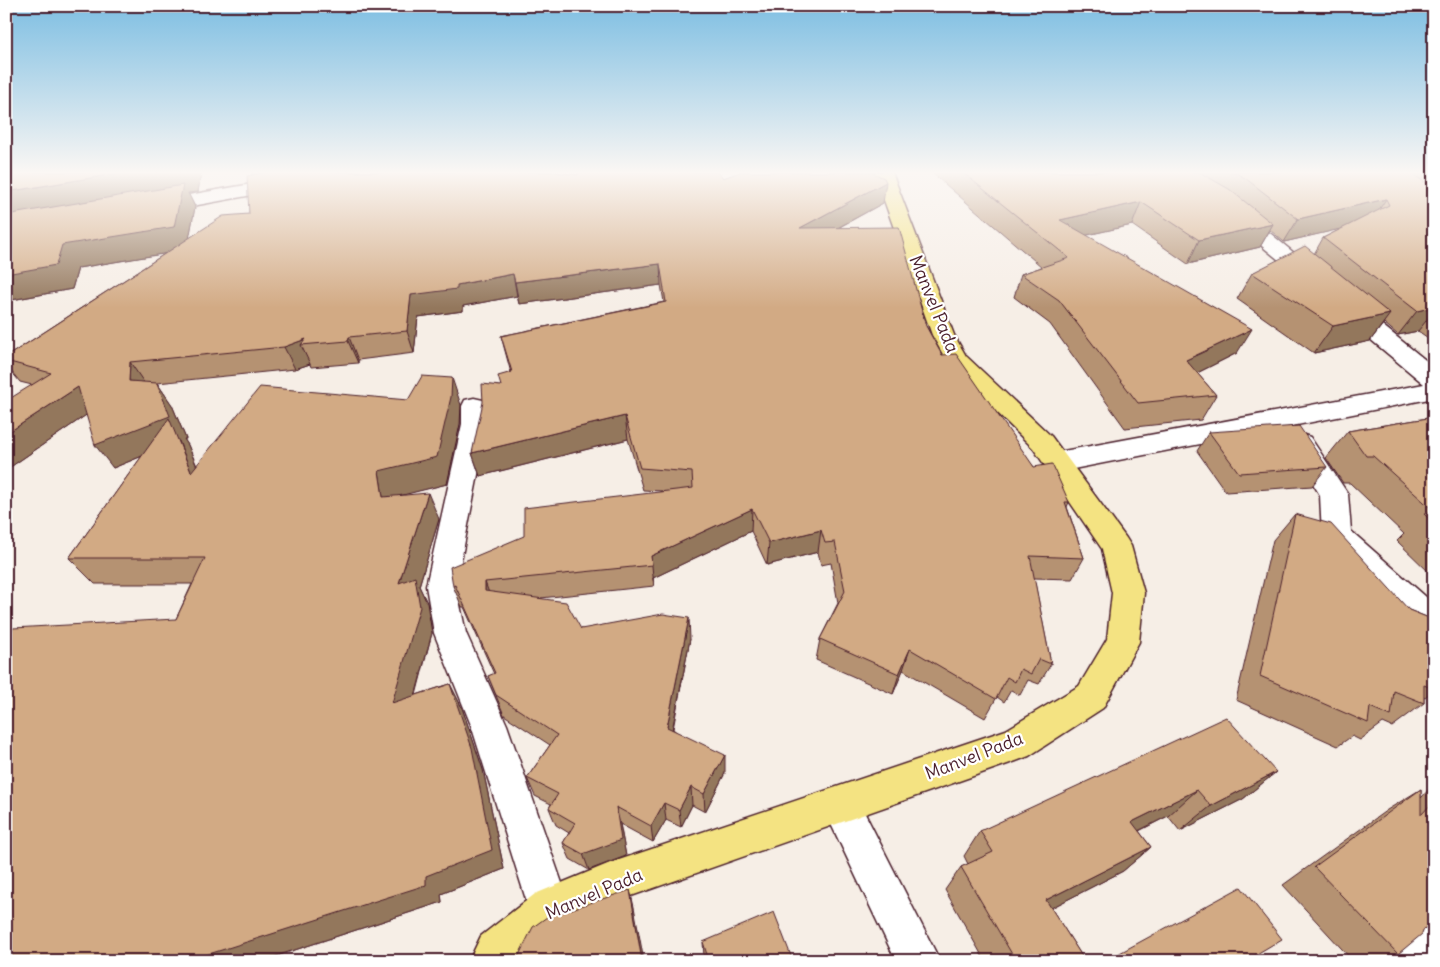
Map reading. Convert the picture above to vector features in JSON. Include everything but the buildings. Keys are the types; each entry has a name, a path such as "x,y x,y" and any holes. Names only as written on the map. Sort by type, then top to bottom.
{"main road":[{"name":"Manvel Pada","path":"490,961 496,951 550,909 610,883 1016,744 1091,697 1123,642 1128,592 1116,546 1042,442 957,360 943,335 899,217"}],"street":[{"path":"1239,217 1434,380"},
{"path":"1058,462 1434,390"},
{"path":"474,406 473,433 441,586 450,633 489,725 550,909"},
{"path":"1285,420 1334,494 1337,536 1434,624"},
{"path":"841,804 919,961"},
{"path":"1402,961 1434,937"}]}
